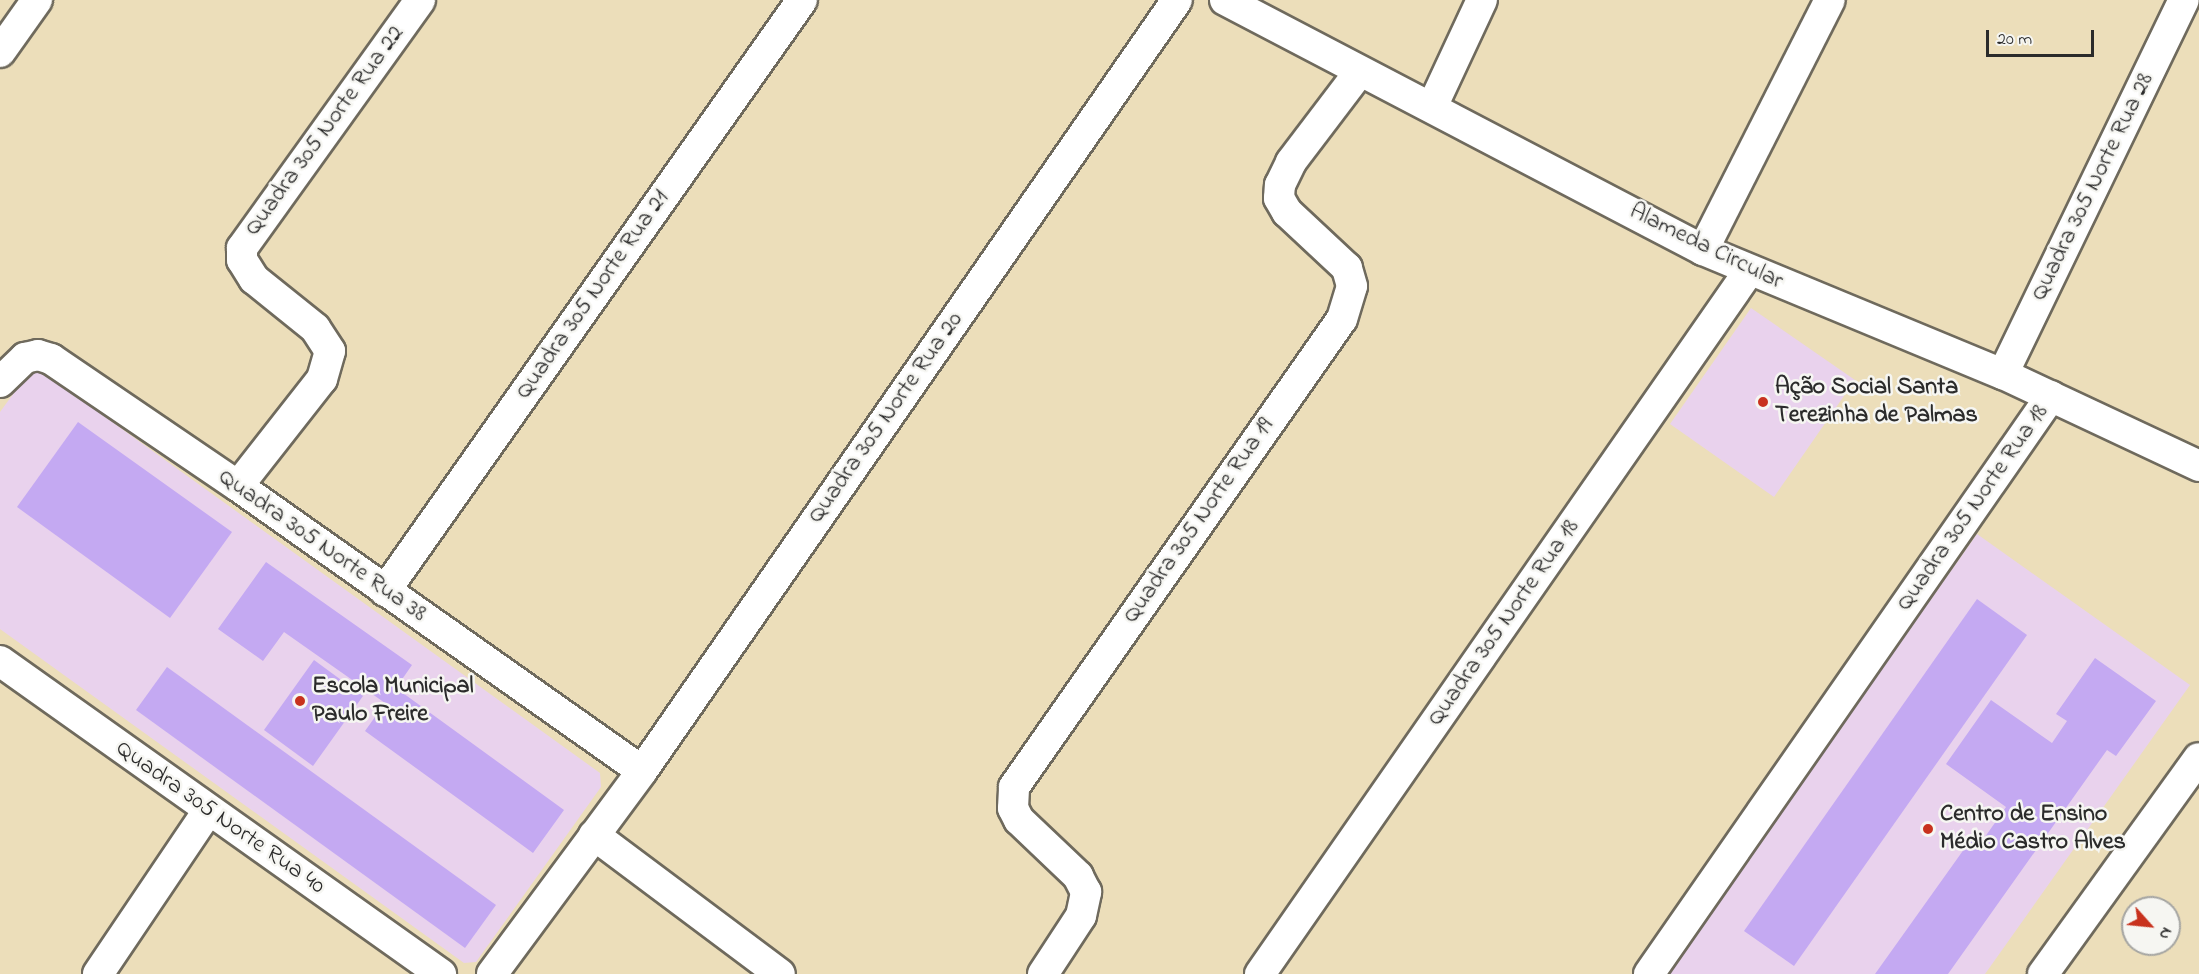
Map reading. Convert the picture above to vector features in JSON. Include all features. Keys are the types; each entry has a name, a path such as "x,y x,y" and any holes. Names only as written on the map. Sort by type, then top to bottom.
{"street":[{"path":"0,52 37,0"},
{"name":"Quadra 305 Norte Rua 22","path":"238,486 322,379 330,351 315,328 254,279 242,260 242,248 420,0"},
{"name":"Quadra 305 Norte Rua 21","path":"385,591 802,0"},
{"name":"Quadra 305 Norte Rua 20","path":"492,974 642,771 1177,0"},
{"name":"Alameda Circular","path":"1226,0 1703,250 1749,271 2003,374 2199,466"},
{"path":"1432,107 1482,0"},
{"path":"1703,250 1830,0"},
{"name":"Quadra 305 Norte Rua 28","path":"2003,374 2184,0"},
{"name":"Quadra 305 Norte Rua 19","path":"1043,974 1082,916 1086,892 1078,876 1019,820 1013,808 1014,787 1342,319 1353,286 1347,268 1287,212 1280,198 1280,185 1291,162 1360,71"},
{"name":"Quadra 305 Norte Rua 18","path":"1260,974 1749,271"},
{"name":"Quadra 305 Norte Rua 38","path":"0,382 25,358 38,355 51,359 238,486 642,771"},
{"name":"Quadra 305 Norte Rua 18","path":"1649,974 2050,396"},
{"name":"Quadra 305 Norte Rua 40","path":"0,661 208,811 441,974"},
{"path":"2043,974 2199,758"},
{"path":"98,974 208,811"},
{"path":"594,835 780,974"}],"shaded area":[{"name":"Ação Social Santa Terezinha de Palmas","path":"1751,308 1855,380 1774,497 1670,424"},
{"name":"Escola Municipal Paulo Freire","path":"40,370 600,773 601,787 476,962 464,963 0,629 0,412 30,371"},
{"name":"Centro de Ensino Médio Castro Alves","path":"1977,534 2190,685 1985,974 1666,974"}],"building":[{"path":"78,422 232,532 170,618 17,507"},
{"path":"266,562 412,665 396,688 564,810 533,853 365,731 385,703 284,632 263,661 218,629"},
{"path":"1977,599 2027,635 1794,966 1744,931"},
{"path":"2095,658 2156,701 2116,756 2107,750 1948,974 1875,974 1972,838 1980,844 2006,807 1946,764 1991,700 2052,743 2067,721 2056,714"},
{"path":"314,660 363,696 313,766 264,730"},
{"path":"167,667 496,905 465,948 136,710"}],"place":[{"name":"Ação Social Santa Terezinha de Palmas","path":"1763,402"},
{"name":"Escola Municipal Paulo Freire","path":"300,701"},
{"name":"Centro de Ensino Médio Castro Alves","path":"1928,829"}]}
